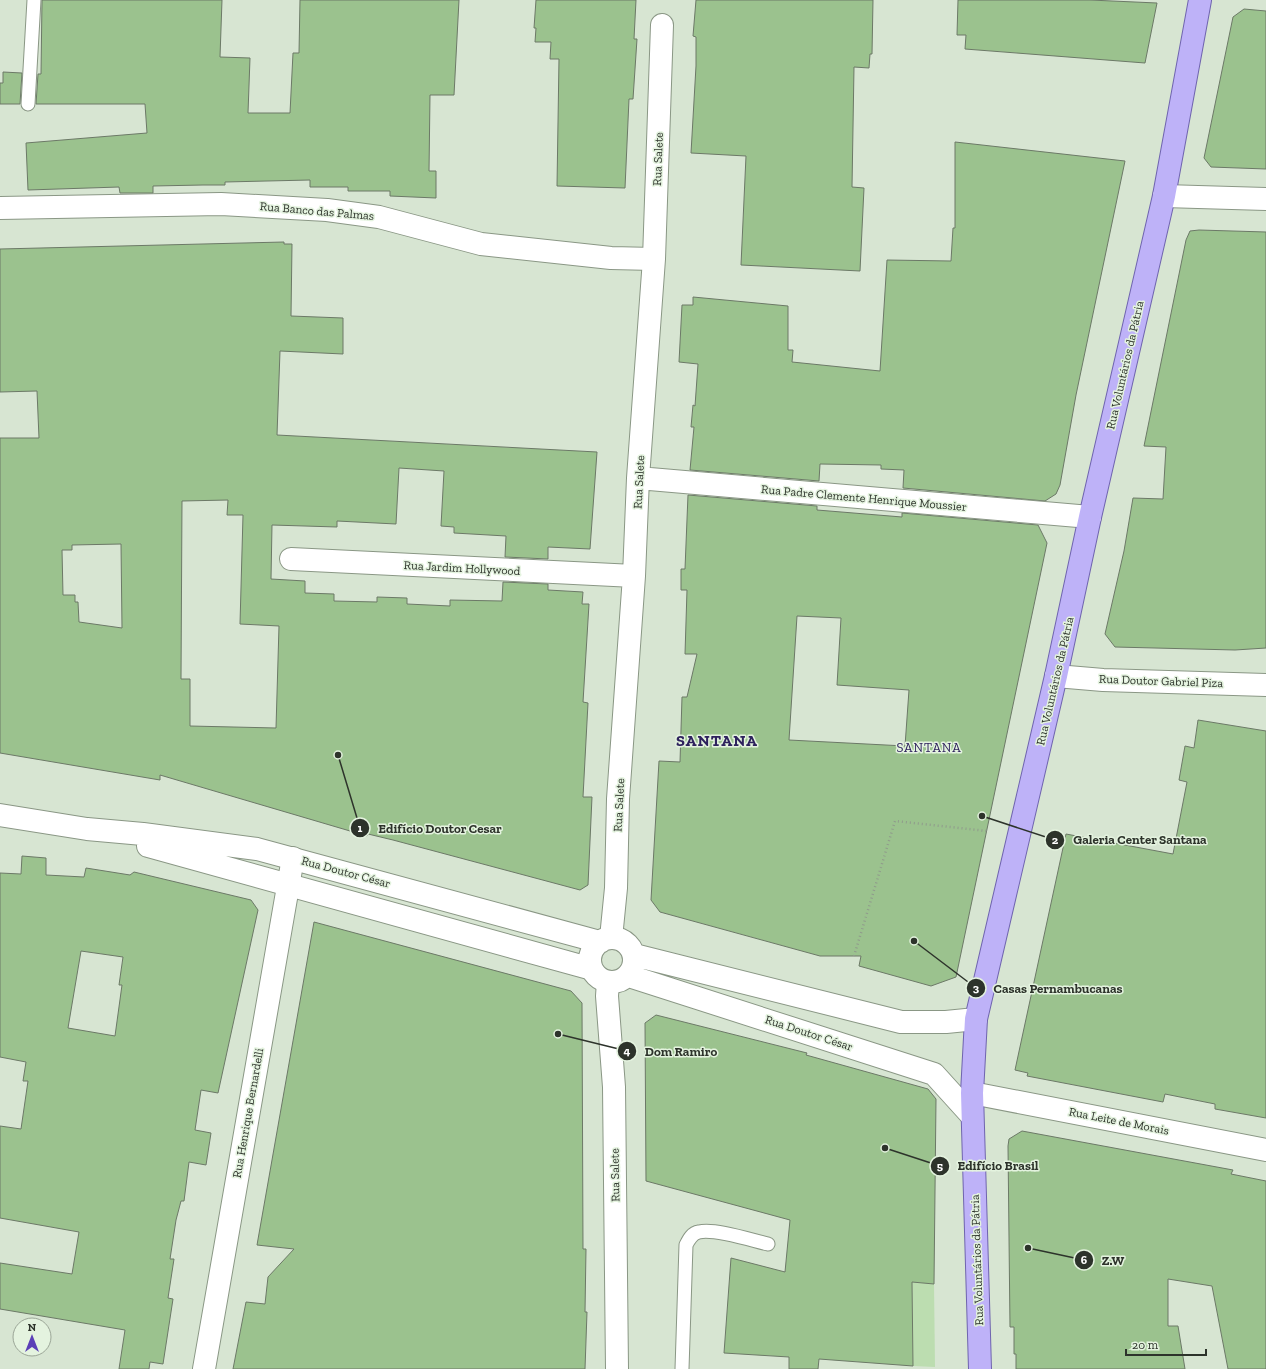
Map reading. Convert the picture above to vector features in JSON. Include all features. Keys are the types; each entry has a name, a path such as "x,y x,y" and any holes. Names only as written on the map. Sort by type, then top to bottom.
{"main road":[{"name":"Rua Voluntários da Pátria","path":"980,1369 972,1116 976,1019 1056,676 1090,517 1164,196 1200,0"}],"street":[{"name":"Rua Salete","path":"606,940 616,888 618,800 634,576 638,478 654,259 662,25"},
{"path":"1164,196 1266,199"},
{"name":"Rua Banco das Palmas","path":"0,208 221,204 327,210 379,217 480,244 604,257 654,259"},
{"name":"Rua Padre Clemente Henrique Moussier","path":"638,478 1090,517"},
{"name":"Rua Jardim Hollywood","path":"291,559 634,576"},
{"name":"Rua Doutor Gabriel Piza","path":"1056,676 1103,680 1266,685"},
{"name":"Rua Doutor César","path":"0,815 87,829 143,834 242,847 293,858 606,940"},
{"name":"Rua Doutor César","path":"87,829 600,975"},
{"name":"Rua Henrique Bernardelli","path":"204,1369 293,858"},
{"path":"606,940 625,942 631,948 634,955 633,969 629,976 622,980 600,975 590,962 593,948 606,940"},
{"path":"634,955 901,1022 946,1022 976,1019"},
{"name":"Rua Salete","path":"600,975 607,996 614,1087 617,1369"},
{"name":"Rua Doutor César","path":"629,976 934,1074 972,1116"},
{"name":"Rua Leite de Morais","path":"972,1093 1266,1150"}],"lane":[{"path":"28,104 34,0"},
{"path":"682,1369 686,1245 690,1237 697,1232 710,1231 768,1244"}],"path":[{"path":"854,956 895,821 987,831"}],"green space":[{"path":"912,1282 934,1284 935,1367 913,1366"}],"building":[{"path":"42,0 222,0 220,57 250,58 248,113 290,113 293,53 299,53 300,0 459,0 454,95 430,95 429,171 436,171 436,198 390,196 390,191 348,191 348,187 310,187 310,180 225,182 225,185 153,186 153,193 120,193 119,187 28,190 26,143 147,133 145,104 36,104 38,74 41,74"},
{"path":"536,0 636,0 634,39 637,39 633,99 629,99 625,188 557,186 559,59 550,59 551,42 535,42 536,28 534,28"},
{"path":"696,0 873,0 872,54 870,54 869,68 854,67 852,187 864,188 860,271 741,265 746,156 691,153 696,66 696,37 693,36"},
{"path":"958,0 1090,0 1157,3 1145,63 965,49 966,35 957,35"},
{"path":"1244,9 1266,11 1266,169 1211,167 1204,158 1233,17"},
{"path":"3,72 22,73 20,104 0,104 0,83 3,83"},
{"path":"955,142 1125,161 1076,395 1060,485 1056,494 1045,501 903,488 904,470 881,469 881,465 820,464 819,481 690,470 694,427 691,427 693,405 695,406 698,364 679,362 682,305 693,305 693,297 788,306 788,350 793,350 792,362 880,371 887,260 951,261 953,228 955,228"},
{"path":"1190,231 1266,232 1266,648 1235,650 1115,647 1105,634 1124,551 1133,498 1163,499 1166,447 1144,446 1186,240"},
{"path":"284,242 284,244 292,244 291,316 343,318 343,354 280,351 277,435 597,452 590,549 548,547 548,559 505,557 506,536 454,533 454,527 441,526 444,471 399,468 396,524 337,521 337,527 272,525 271,579 305,581 305,593 334,594 334,601 377,602 377,597 407,598 407,604 450,606 450,600 502,601 503,582 548,584 548,590 583,592 582,604 589,604 583,702 588,703 583,797 592,797 588,885 580,890 393,840 368,834 367,836 160,775 160,780 0,753 0,438 39,438 37,391 0,392 0,249","holes":["228,500 227,515 243,515 240,624 279,626 276,728 190,726 190,679 181,679 182,501","121,544 122,628 79,622 78,602 75,602 75,595 63,595 62,550 72,550 72,545"]},
{"path":"688,495 817,506 817,510 902,517 902,513 1038,525 1047,543 956,977 931,986 859,966 861,956 820,956 660,912 651,900 659,761 680,762 682,697 687,697 697,654 685,654 687,590 681,590 681,569 685,569","holes":["797,616 841,618 837,685 909,690 905,746 789,740"]},
{"path":"1198,720 1266,731 1266,1118 1215,1109 1215,1104 1165,1094 1163,1102 1027,1076 1028,1073 1015,1070 1066,834 1173,854 1187,782 1179,780 1185,746 1194,748"},
{"path":"22,856 46,858 46,875 84,877 86,868 130,875 134,872 251,900 258,910 218,1093 201,1090 195,1130 211,1133 206,1165 189,1162 184,1201 181,1201 176,1220 170,1259 174,1259 168,1298 173,1299 163,1364 150,1362 149,1369 119,1369 125,1330 0,1309 0,1263 72,1274 79,1232 0,1218 0,1126 21,1129 28,1081 23,1081 26,1062 0,1057 0,873 21,874","holes":["81,951 123,957 119,985 122,985 115,1036 68,1028"]},
{"path":"314,922 571,991 582,1003 583,1249 586,1249 585,1312 587,1312 585,1369 233,1369 246,1302 265,1304 268,1277 294,1249 257,1245"},
{"path":"656,1015 807,1053 806,1055 928,1089 936,1099 934,1284 912,1282 913,1366 819,1359 818,1369 789,1369 789,1357 724,1353 731,1258 785,1272 790,1220 646,1181 645,1023"},
{"path":"1022,1131 1233,1170 1231,1174 1266,1181 1266,1369 1228,1369 1212,1286 1168,1279 1168,1326 1178,1326 1185,1369 1016,1369 1016,1354 1014,1354 1014,1327 1010,1327 1008,1146 1009,1139"}],"place":[{"name":"Edifício Doutor Cesar","path":"338,755"},
{"name":"Galeria Center Santana","path":"982,816"},
{"name":"Casas Pernambucanas","path":"914,941"},
{"name":"Dom Ramiro","path":"558,1034"},
{"name":"Edifício Brasil","path":"885,1148"},
{"name":"Z.W","path":"1028,1248"}],"district":[{"name":"SANTANA","path":"717,740"},
{"name":"SANTANA","path":"929,747"}]}
